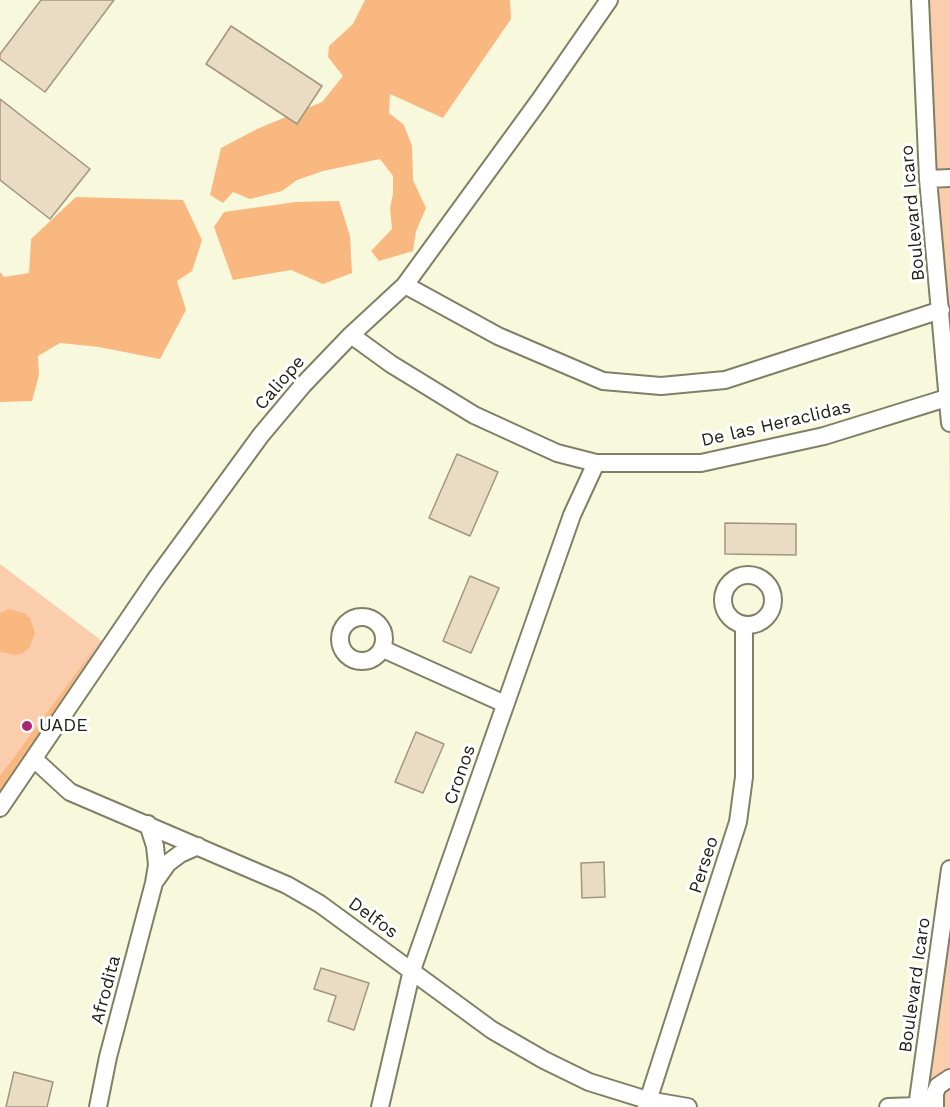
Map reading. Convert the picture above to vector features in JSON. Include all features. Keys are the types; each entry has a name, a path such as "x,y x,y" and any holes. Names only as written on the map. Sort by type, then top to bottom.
{"street":[{"name":"Caliope","path":"0,808 155,580 255,444 303,385 351,334 405,285 539,101 609,0"},
{"name":"Boulevard Icaro","path":"920,0 928,179 950,397 950,423"},
{"path":"928,179 950,178"},
{"path":"405,285 498,336 603,381 661,386 725,380 940,310"},
{"name":"De las Heraclidas","path":"351,334 391,364 474,415 557,453 596,462 701,463 824,436 950,397"},
{"name":"Cronos","path":"380,1107 412,970 572,515 596,462"},
{"name":"Perseo","path":"646,1104 738,822 744,777 744,625"},
{"path":"382,650 505,704"},
{"name":"Delfos","path":"34,759 70,792 287,885 320,904 492,1030 544,1060 589,1082 646,1104 688,1107"},
{"name":"Afrodita","path":"98,1107 108,1057 154,883 157,865 155,846 148,824"},
{"name":"Afrodita","path":"154,883 168,863 180,854 198,846"},
{"name":"Boulevard Icaro","path":"917,1106 950,868"},
{"path":"888,1107 935,1104 938,1086 950,1078"}],"shaded area":[{"path":"365,0 510,0 511,19 443,118 390,94 389,113 404,125 412,146 413,180 426,208 416,231 413,251 379,261 371,251 392,229 390,208 393,194 393,176 380,159 323,171 297,180 282,191 250,199 233,192 223,203 210,195 221,148 257,129 322,102 343,76 328,57 329,46 353,24"},
{"path":"919,0 950,0 950,535 949,397"},
{"path":"76,197 183,200 202,240 192,271 177,281 186,310 160,359 99,347 60,343 38,356 39,375 32,401 0,402 0,272 4,277 29,273 31,239"},
{"path":"339,201 350,236 352,273 323,284 291,270 233,280 214,227 224,212 296,202"},
{"name":"UADE","path":"0,564 110,647 0,806"},
{"path":"9,609 24,613 30,618 35,633 29,648 15,655 0,652 0,613"},
{"path":"101,640 0,792 0,776"},
{"path":"950,869 950,1107 917,1107"}],"building":[{"path":"41,0 114,0 45,92 0,59 0,54"},
{"path":"231,26 322,86 297,124 206,64"},
{"path":"0,99 90,169 50,219 0,180"},
{"path":"457,454 498,472 470,536 429,518"},
{"path":"725,523 796,524 796,555 725,554"},
{"path":"470,576 499,588 471,653 443,641"},
{"path":"416,732 444,744 423,793 395,782"},
{"path":"604,862 605,897 582,898 581,863"},
{"path":"321,968 369,983 354,1030 328,1021 336,996 314,989"},
{"path":"14,1072 53,1082 47,1107 6,1107"}],"place":[{"name":"UADE","path":"27,726"}]}
